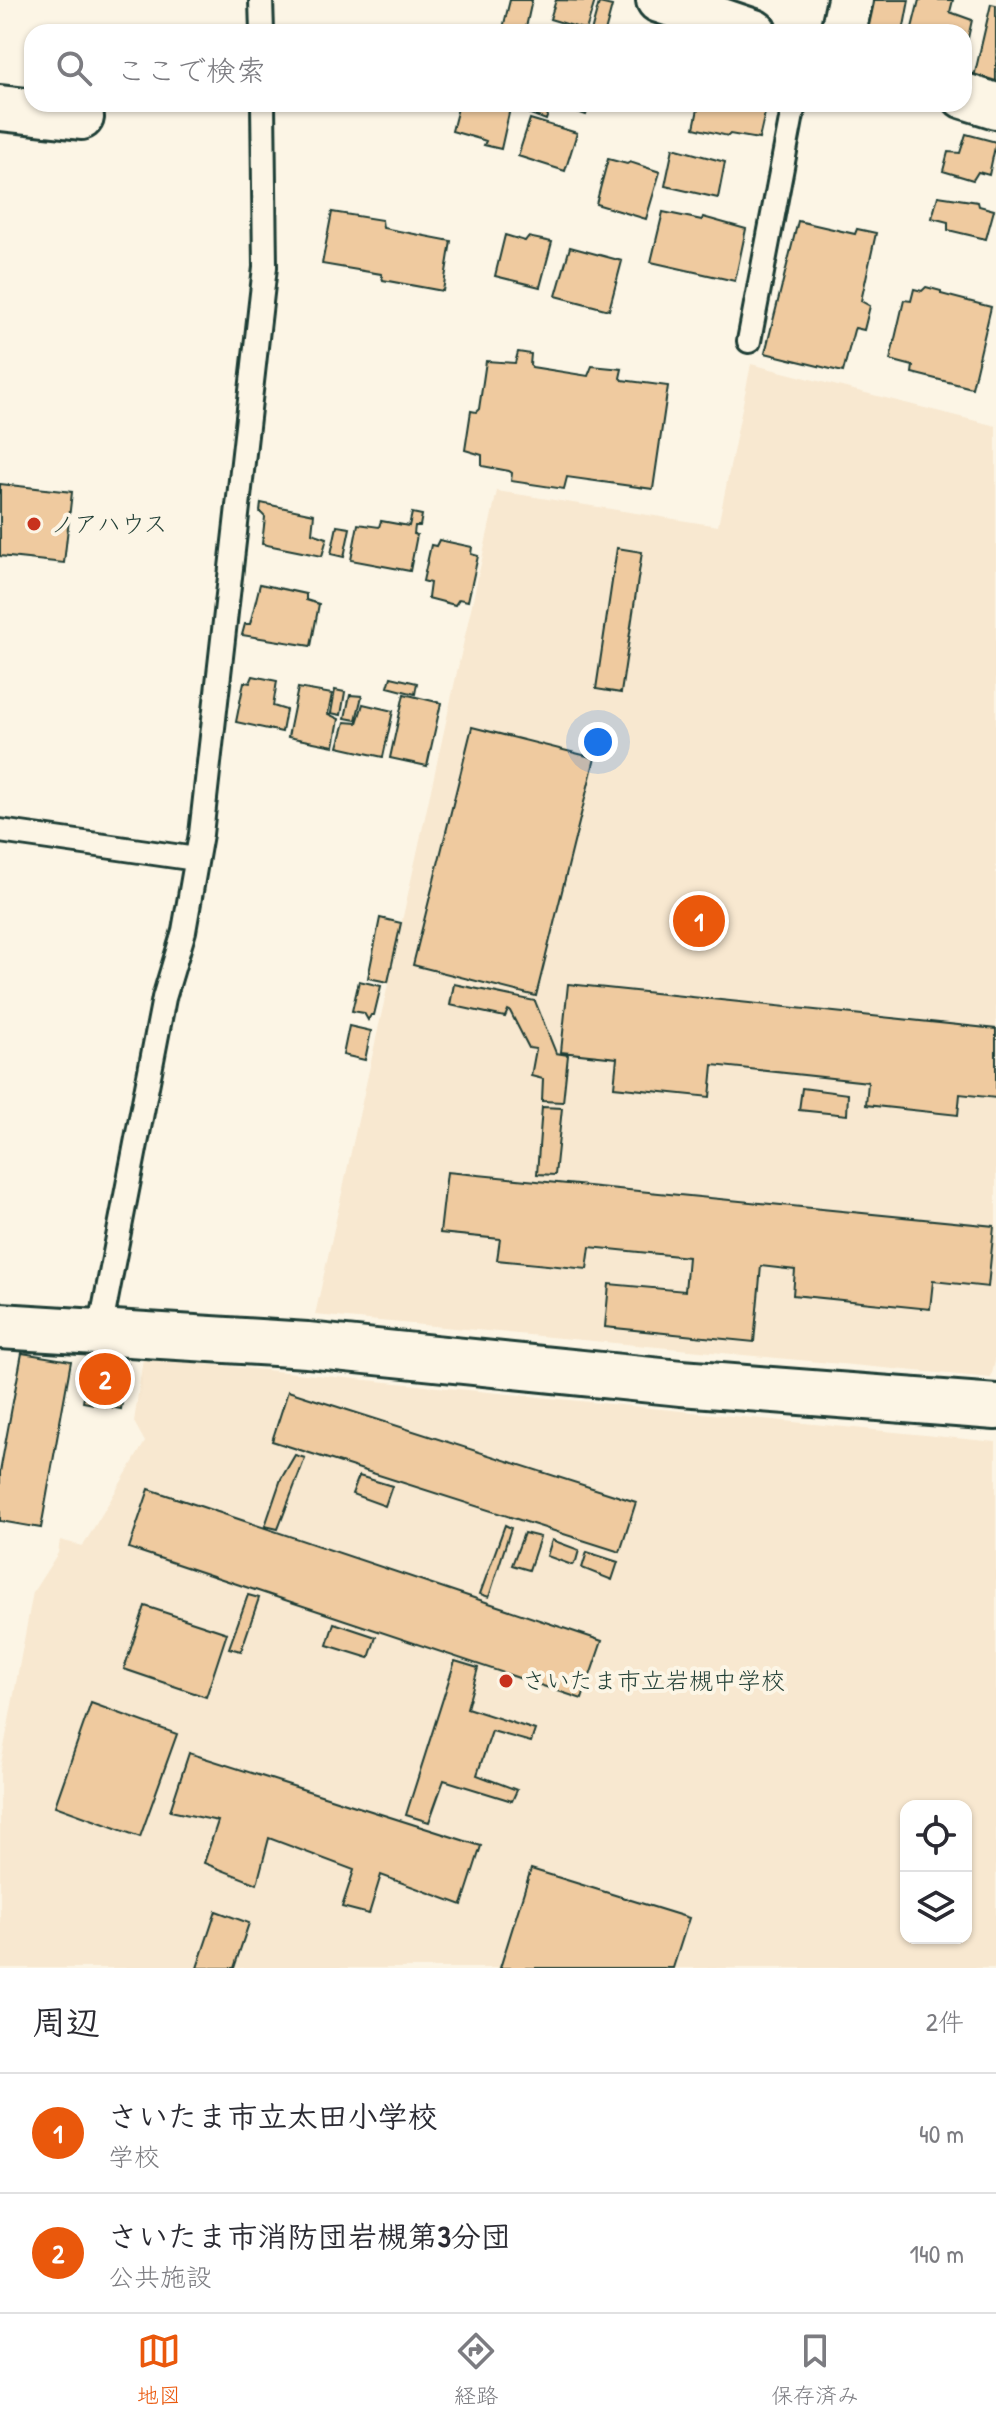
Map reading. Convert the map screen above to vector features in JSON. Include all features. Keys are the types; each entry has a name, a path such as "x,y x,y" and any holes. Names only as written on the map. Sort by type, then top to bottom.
{"street":[{"path":"659,0 730,24"},
{"path":"845,24 850,0"},
{"path":"972,98 996,106"},
{"path":"0,108 24,111"},
{"path":"36,112 81,117"},
{"path":"0,1326 307,1345 681,1383 996,1407"}],"lane":[{"path":"261,0 262,24"},
{"path":"100,1331 164,998 184,931 196,859 265,267 263,112"},
{"path":"749,341 792,112"},
{"path":"0,831 196,859"}],"shaded area":[{"path":"751,364 996,426 996,1357 991,1378 315,1315 497,491 718,526"},
{"name":"さいたま市立岩槻中学校","path":"143,1358 996,1442 996,1968 0,1968 0,1769 33,1592 58,1553 60,1540 83,1546 145,1442 134,1422"}],"building":[{"path":"510,0 532,0 527,24 504,24"},
{"path":"556,0 595,1 588,24 566,24 550,19"},
{"path":"874,0 909,0 904,24 869,24"},
{"path":"919,0 953,0 950,12 972,20 971,24 913,24"},
{"path":"599,3 612,6 607,24 593,24"},
{"path":"991,4 996,5 996,82 974,77"},
{"path":"457,112 509,112 501,149 452,131"},
{"path":"531,112 549,112 546,120"},
{"path":"697,112 765,112 759,139 694,128"},
{"path":"530,119 577,133 565,171 518,156"},
{"path":"966,134 996,142 989,175 978,172 973,180 943,171 948,152 960,153"},
{"path":"673,148 725,162 718,198 665,186"},
{"path":"608,159 630,162 660,172 646,219 596,204"},
{"path":"938,196 978,202 979,206 994,210 986,239 948,230 948,222 932,218"},
{"path":"332,212 382,220 383,228 451,241 443,291 383,280 381,274 322,264"},
{"path":"663,212 702,220 703,217 746,229 735,281 651,262"},
{"path":"798,221 855,234 857,229 876,233 861,301 870,306 864,330 854,330 843,372 765,353"},
{"path":"505,235 525,241 528,237 552,242 540,287 495,276"},
{"path":"570,247 622,261 609,310 556,296"},
{"path":"926,287 991,307 972,388 912,373 913,366 890,360 904,300 911,301 914,289 922,291"},
{"path":"518,352 531,354 532,367 588,376 592,366 622,369 622,380 668,386 653,489 567,477 564,489 511,481 512,473 482,466 482,455 465,450 471,411 479,409 486,361 515,363"},
{"name":"ノアハウス","path":"0,484 72,492 64,563 0,556"},
{"path":"261,503 314,514 312,533 327,538 322,556 262,544 265,517 260,512"},
{"path":"412,513 422,515 420,526 415,526 414,534 417,535 410,571 351,560 358,524 379,527 381,521 409,526"},
{"path":"337,526 350,528 344,557 331,554"},
{"path":"439,540 472,547 471,554 478,556 468,601 459,599 455,605 428,598 430,583 423,581 431,545 436,546"},
{"path":"617,548 642,552 621,693 596,689"},
{"path":"260,584 306,594 306,600 319,604 311,646 242,635 245,624 250,624"},
{"path":"253,676 277,681 273,706 286,710 282,732 236,722 244,682 250,683"},
{"path":"391,677 417,683 415,694 388,687"},
{"path":"298,688 332,694 328,714 339,719 334,746 288,737"},
{"path":"335,690 345,692 341,715 331,713"},
{"path":"404,694 441,703 427,766 390,758"},
{"path":"350,695 362,696 356,720 345,718"},
{"path":"363,704 393,711 383,757 338,747 345,722 357,723"},
{"path":"472,727 595,758 536,996 413,965"},
{"path":"380,918 401,923 388,982 368,978"},
{"path":"359,981 381,986 374,1015 368,1020 364,1013 352,1011"},
{"path":"454,984 535,1001 556,1053 568,1055 563,1102 542,1101 543,1079 531,1076 536,1049 529,1048 510,1011 505,1017 450,1005"},
{"path":"568,984 996,1029 996,1098 960,1094 958,1115 866,1105 868,1082 713,1065 710,1097 614,1087 617,1058 561,1052"},
{"path":"349,1026 371,1031 365,1060 343,1055"},
{"path":"802,1088 848,1094 847,1115 799,1110"},
{"path":"542,1107 562,1108 555,1175 537,1174"},
{"path":"447,1172 994,1226 988,1287 933,1281 930,1309 793,1295 795,1270 761,1266 754,1342 605,1327 609,1284 685,1291 688,1257 590,1247 587,1269 497,1260 500,1239 440,1233"},
{"path":"22,1353 71,1361 41,1528 0,1521 0,1472"},
{"path":"89,1357 128,1364 121,1409 83,1402"},
{"path":"288,1391 636,1502 620,1552 272,1441"},
{"path":"295,1455 305,1458 278,1529 265,1526 281,1479"},
{"path":"359,1476 392,1486 385,1506 352,1494"},
{"path":"149,1489 602,1641 582,1699 129,1548"},
{"path":"505,1525 511,1528 489,1597 480,1594"},
{"path":"524,1533 540,1537 529,1570 512,1565"},
{"path":"552,1540 579,1550 572,1565 547,1556"},
{"path":"587,1552 618,1562 612,1580 582,1568"},
{"path":"248,1595 259,1598 241,1651 229,1648"},
{"path":"145,1606 227,1633 206,1697 124,1669"},
{"path":"334,1623 376,1637 369,1658 327,1645"},
{"path":"455,1661 478,1668 467,1708 535,1730 531,1742 492,1731 477,1775 517,1790 512,1801 444,1780 429,1822 406,1815"},
{"path":"91,1703 177,1734 140,1837 55,1806"},
{"path":"189,1753 481,1846 462,1905 381,1875 369,1914 342,1907 354,1870 269,1838 257,1884 204,1863 218,1821 170,1811"},
{"path":"531,1869 689,1918 673,1968 500,1968"},
{"path":"216,1911 249,1923 234,1968 197,1968"}],"place":[{"name":"ノアハウス","path":"34,524"},
{"name":"さいたま市立太田小学校","path":"699,921"},
{"name":"さいたま市消防団岩槻第3分団","path":"105,1379"},
{"name":"さいたま市立岩槻中学校","path":"506,1681"}]}
